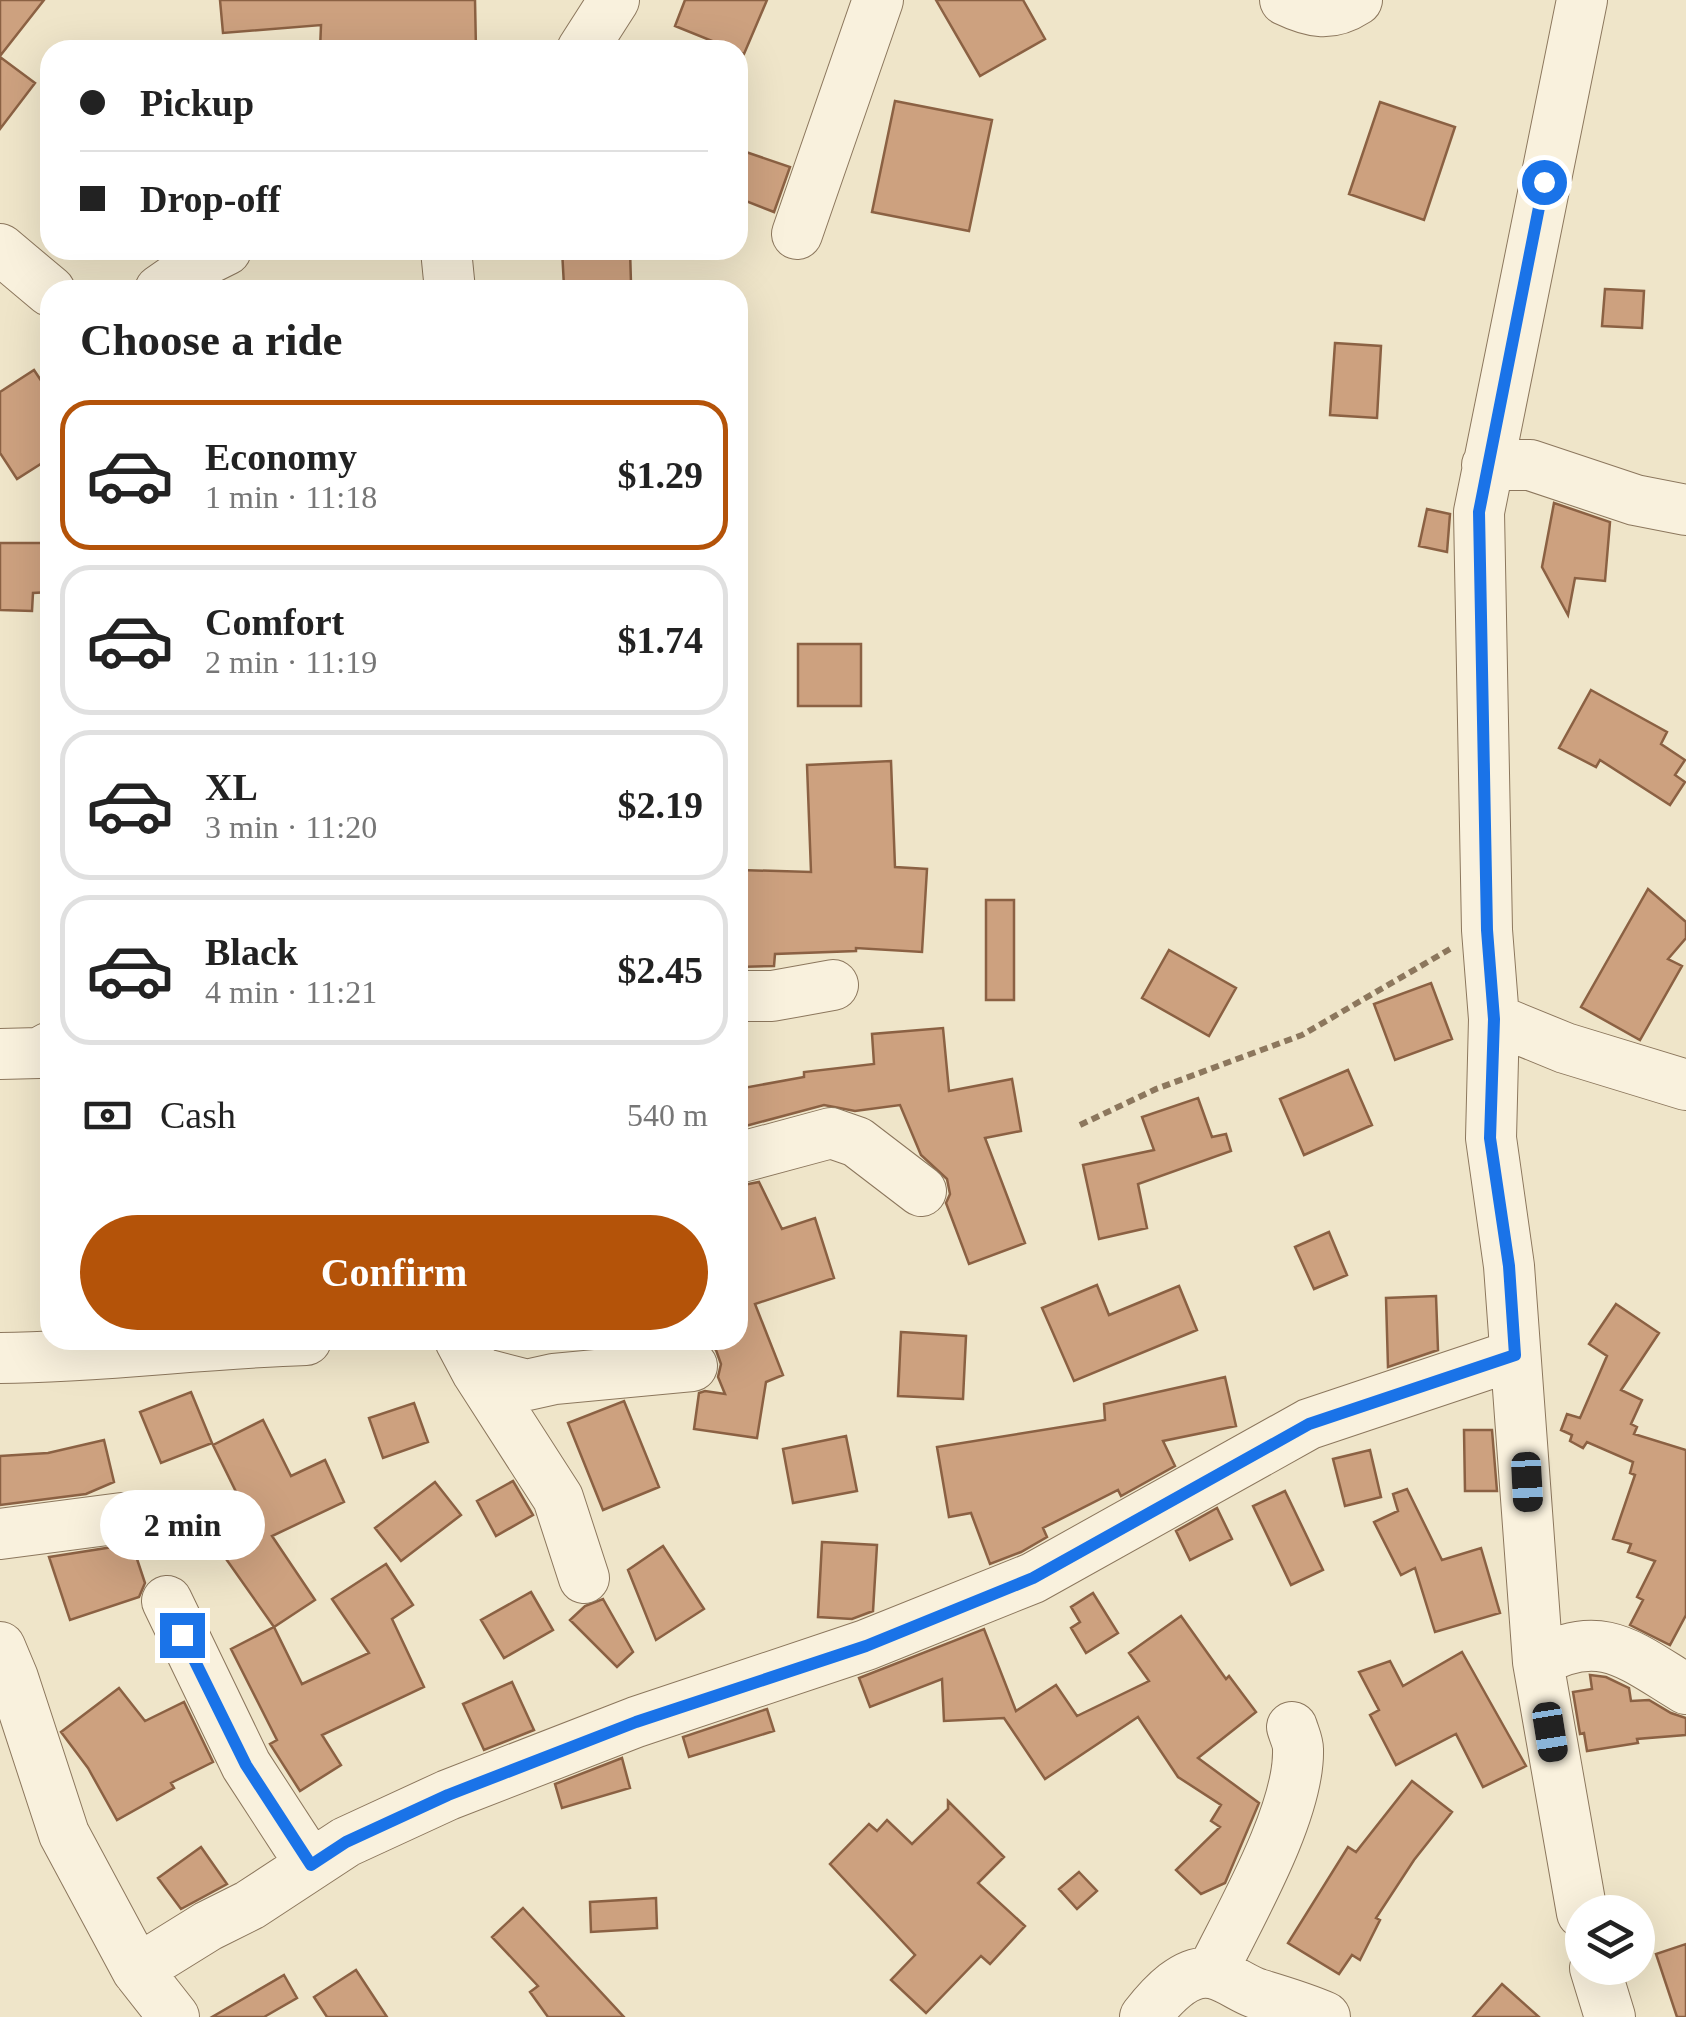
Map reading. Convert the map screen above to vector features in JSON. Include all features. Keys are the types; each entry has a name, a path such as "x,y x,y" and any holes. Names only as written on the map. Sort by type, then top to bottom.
{"street":[{"path":"588,40 614,0"},
{"path":"797,234 878,0"},
{"path":"1285,0 1320,13 1340,11 1357,0"},
{"path":"1579,1895 1538,1662 1509,1266 1490,1138 1494,1019 1487,930 1479,512 1582,0"},
{"path":"0,249 40,283"},
{"path":"174,280 206,260"},
{"path":"1487,465 1530,465 1635,500 1686,510"},
{"path":"748,996 772,996 833,984"},
{"path":"1494,1019 1565,1048 1686,1085"},
{"path":"0,1054 40,1053"},
{"path":"748,1155 832,1133 857,1142 921,1192"},
{"path":"0,1358 75,1358 155,1350"},
{"path":"138,1970 250,1905 346,1842 448,1795 636,1722 866,1646 1033,1578 1309,1424 1515,1355"},
{"path":"468,1356 528,1385 692,1366"},
{"path":"468,1356 558,1498 584,1578"},
{"path":"0,1534 122,1518"},
{"path":"167,1601 246,1765 311,1865"},
{"path":"1538,1662 1564,1648 1602,1645 1634,1658 1686,1689"},
{"path":"4,1668 64,1834 138,1970 174,2017"},
{"path":"1212,1972 1276,1843 1298,1748 1292,1727"},
{"path":"1145,2017 1158,2000 1184,1979 1212,1972 1256,1993 1325,2017"},
{"path":"1600,1985 1610,2017"}],"path":[{"path":"1080,1125 1156,1089 1302,1035 1420,964 1487,930"}],"building":[{"path":"0,0 44,0 0,56"},
{"path":"220,0 475,0 476,40 320,40 321,25 223,33"},
{"path":"685,0 767,0 748,45 748,40 710,40 675,26"},
{"path":"936,0 1023,0 1045,39 980,76"},
{"path":"0,57 35,83 0,129"},
{"path":"895,101 992,120 969,231 872,212"},
{"path":"1380,102 1455,127 1424,220 1349,194"},
{"path":"748,153 790,167 774,212 748,202"},
{"path":"563,260 630,260 631,280 564,280"},
{"path":"1605,289 1644,291 1642,328 1602,326"},
{"path":"1335,343 1381,346 1377,418 1330,415"},
{"path":"34,370 40,379 40,464 17,479 0,453 0,392"},
{"path":"1554,503 1610,522 1605,581 1575,578 1568,615 1542,567"},
{"path":"1427,509 1450,514 1447,552 1419,546"},
{"path":"0,543 40,543 40,593 33,593 32,611 0,610"},
{"path":"798,644 861,644 861,706 798,706"},
{"path":"1591,690 1667,732 1661,744 1685,760 1675,775 1685,782 1670,805 1600,760 1596,767 1559,748"},
{"path":"891,761 895,867 927,869 922,952 856,948 775,954 774,966 748,967 748,870 811,872 807,765"},
{"path":"1648,889 1686,922 1686,938 1668,959 1682,966 1640,1040 1581,1007"},
{"path":"986,900 1014,900 1014,1000 986,1000"},
{"path":"1169,950 1236,988 1209,1036 1142,998"},
{"path":"1431,983 1452,1039 1395,1060 1374,1004"},
{"path":"943,1028 949,1091 1012,1079 1021,1131 985,1138 1025,1243 969,1264 946,1203 950,1194 947,1179 921,1155 900,1105 855,1111 824,1105 748,1125 748,1087 804,1077 804,1072 874,1064 872,1034"},
{"path":"1348,1070 1372,1125 1304,1155 1280,1099"},
{"path":"1198,1098 1212,1137 1226,1134 1231,1151 1138,1184 1147,1228 1099,1239 1083,1165 1154,1150 1142,1117"},
{"path":"759,1182 782,1229 815,1218 834,1278 755,1304 783,1375 766,1382 757,1438 694,1429 699,1393 725,1394 718,1377 721,1364 716,1350 748,1350 748,1184"},
{"path":"1329,1232 1347,1275 1314,1289 1295,1247"},
{"path":"1097,1285 1109,1315 1179,1286 1197,1330 1074,1381 1042,1308"},
{"path":"1436,1296 1438,1350 1388,1367 1386,1298"},
{"path":"1616,1304 1659,1333 1621,1390 1642,1400 1631,1424 1637,1427 1634,1434 1686,1450 1686,1615 1670,1645 1630,1625 1643,1600 1637,1597 1655,1561 1628,1552 1631,1544 1613,1539 1635,1475 1630,1473 1633,1462 1587,1442 1583,1448 1570,1441 1572,1435 1561,1430 1567,1414 1580,1418 1607,1356 1589,1344"},
{"path":"901,1332 966,1336 963,1399 898,1396"},
{"path":"1225,1377 1236,1426 1163,1441 1175,1466 1121,1496 1118,1490 1043,1528 1047,1537 1021,1552 990,1564 971,1513 949,1517 937,1447 1105,1420 1104,1404"},
{"path":"191,1392 212,1443 161,1463 140,1412"},
{"path":"624,1401 659,1487 603,1510 568,1423"},
{"path":"414,1403 428,1442 383,1458 369,1418"},
{"path":"263,1420 291,1476 325,1460 344,1502 272,1536 315,1600 274,1627 224,1556 184,1556 184,1515 207,1515 240,1500 213,1445"},
{"path":"1464,1430 1492,1430 1497,1491 1465,1491"},
{"path":"846,1436 857,1491 793,1503 783,1449"},
{"path":"104,1440 114,1482 86,1494 0,1505 0,1456 48,1453"},
{"path":"1370,1450 1381,1497 1345,1506 1333,1459"},
{"path":"513,1481 533,1515 496,1536 477,1501"},
{"path":"435,1482 461,1515 401,1561 375,1528"},
{"path":"1407,1489 1442,1560 1481,1548 1500,1613 1435,1632 1415,1568 1401,1575 1374,1522 1398,1511 1393,1494"},
{"path":"1285,1491 1323,1570 1291,1585 1253,1506"},
{"path":"1217,1508 1232,1539 1190,1560 1176,1531"},
{"path":"822,1542 877,1545 873,1611 852,1619 818,1617"},
{"path":"132,1544 145,1583 139,1597 70,1620 49,1557"},
{"path":"663,1546 704,1609 656,1640 628,1570"},
{"path":"386,1564 413,1605 392,1619 424,1687 322,1735 341,1765 300,1791 270,1744 277,1740 231,1649 274,1627 302,1684 369,1653 332,1599"},
{"path":"531,1592 553,1630 504,1658 481,1620"},
{"path":"1093,1593 1118,1633 1086,1653 1071,1628 1080,1622 1071,1607"},
{"path":"603,1599 633,1652 617,1667 570,1620 585,1606"},
{"path":"1181,1616 1226,1679 1229,1676 1256,1712 1198,1758 1259,1803 1225,1883 1201,1894 1176,1870 1220,1827 1211,1821 1221,1805 1178,1777 1138,1717 1045,1779 1004,1718 944,1721 942,1679 870,1707 859,1678 984,1629 1016,1711 1056,1685 1077,1716 1149,1681 1129,1653"},
{"path":"1462,1652 1526,1766 1483,1787 1456,1734 1396,1765 1370,1715 1379,1710 1359,1672 1390,1661 1403,1686"},
{"path":"1590,1675 1606,1677 1629,1688 1631,1701 1649,1700 1686,1718 1686,1735 1637,1739 1638,1743 1587,1751 1573,1692 1592,1689"},
{"path":"512,1682 534,1730 484,1750 463,1704"},
{"path":"119,1688 145,1721 184,1702 213,1762 171,1783 174,1788 117,1820 88,1768 61,1732"},
{"path":"767,1709 774,1731 689,1757 683,1737"},
{"path":"622,1758 630,1788 562,1808 555,1784"},
{"path":"1412,1781 1452,1812 1376,1918 1380,1920 1360,1960 1352,1955 1339,1974 1288,1943 1348,1847 1356,1852"},
{"path":"948,1801 1004,1857 978,1883 1025,1926 990,1964 981,1956 926,2013 891,1980 915,1955 830,1864 869,1824 877,1831 887,1820 912,1844 948,1809"},
{"path":"201,1847 227,1884 181,1909 158,1878"},
{"path":"1079,1872 1097,1891 1077,1909 1059,1889"},
{"path":"656,1898 657,1928 591,1932 590,1902"},
{"path":"523,1908 624,2017 548,2017 530,1992 538,1986 492,1937"},
{"path":"1686,1944 1686,2017 1677,2017 1656,1954"},
{"path":"356,1970 387,2017 327,2017 314,1997"},
{"path":"284,1975 297,1998 264,2017 212,2017"},
{"path":"1502,1984 1539,2017 1473,2017"}],"route":[{"path":"182,1635 246,1765 311,1865 346,1842 448,1795 636,1722 866,1646 1033,1578 1309,1424 1515,1355 1509,1266 1490,1138 1494,1019 1487,930 1479,512 1544,182"}]}
